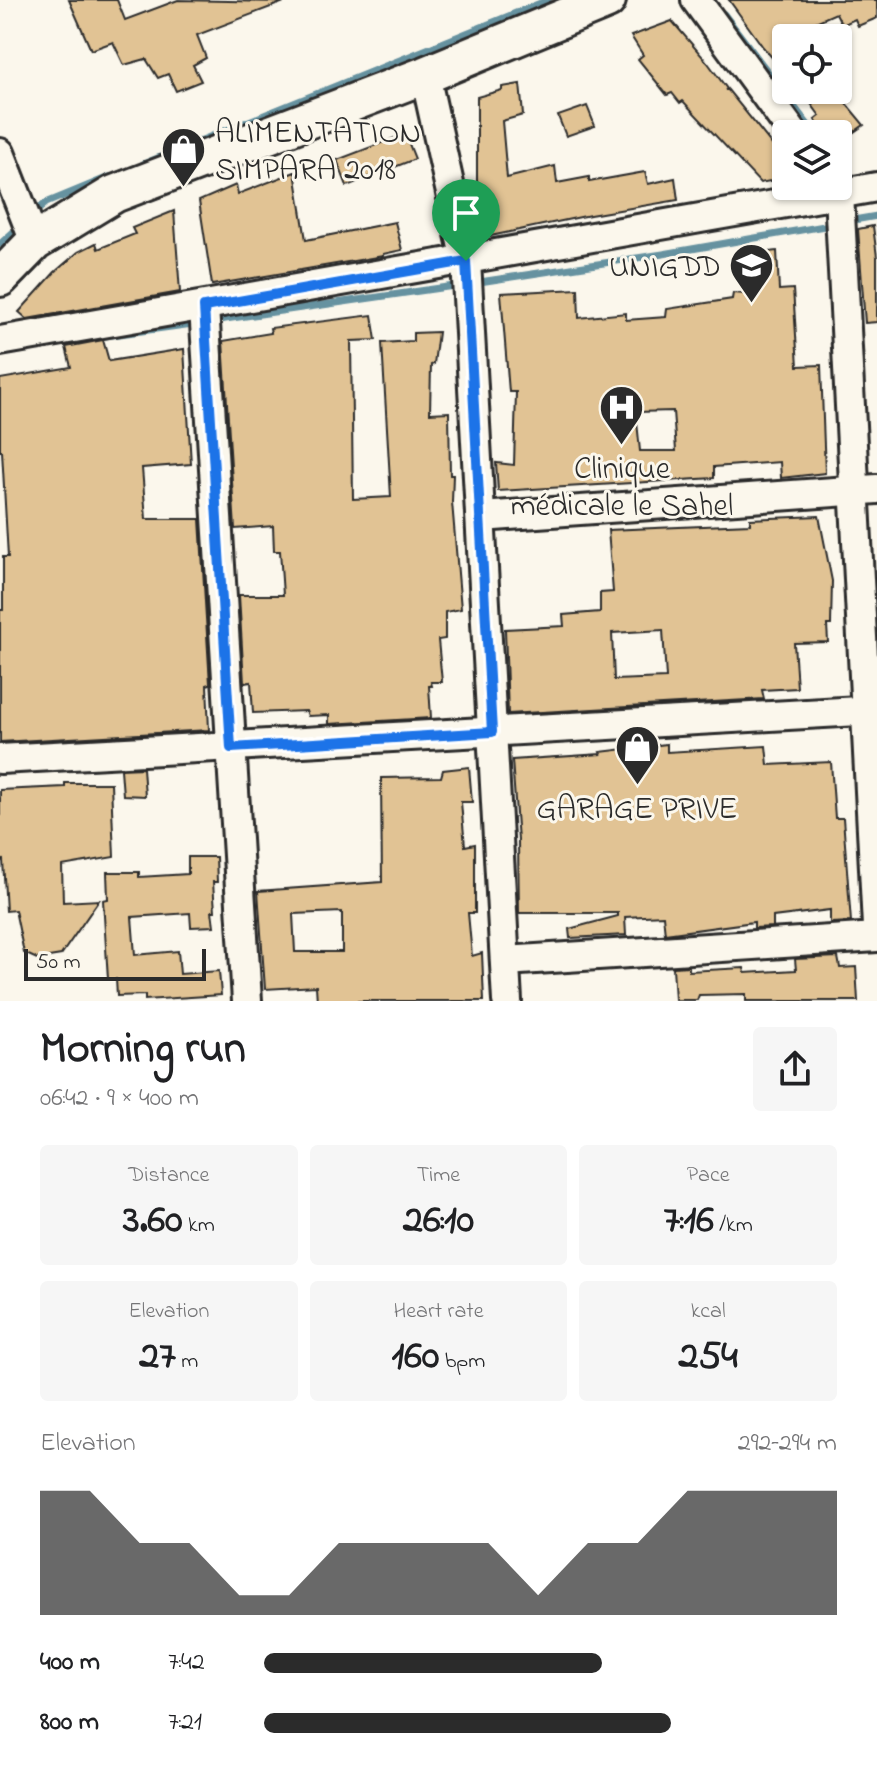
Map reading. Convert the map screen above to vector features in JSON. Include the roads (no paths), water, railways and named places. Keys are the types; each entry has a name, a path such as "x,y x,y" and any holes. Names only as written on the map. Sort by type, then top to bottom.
{"street":[{"path":"0,278 35,242 114,194 425,75 607,0"},
{"path":"696,0 784,120"},
{"path":"425,75 466,261 507,1001"},
{"path":"1,158 35,242"},
{"path":"852,189 877,187"},
{"path":"0,341 466,261 784,200"},
{"path":"837,200 866,489 877,926"},
{"path":"204,307 247,1001"},
{"path":"481,517 866,489"},
{"path":"0,759 871,710"},
{"path":"505,961 877,937"}],"waterway":[{"path":"143,164 548,0"},
{"path":"724,14 804,120"},
{"path":"31,216 46,203 109,177"},
{"path":"848,221 877,216"},
{"path":"0,244 22,224"},
{"path":"473,283 836,224"},
{"path":"212,321 461,285"},
{"path":"105,336 200,323"}],"place":[{"name":"ALIMENTATION SIMPARA 2018","path":"184,188"},
{"name":"UNIGDD","path":"752,304"},
{"name":"Clinique médicale le Sahel","path":"622,447"},
{"name":"GARAGE PRIVE","path":"637,787"}]}
